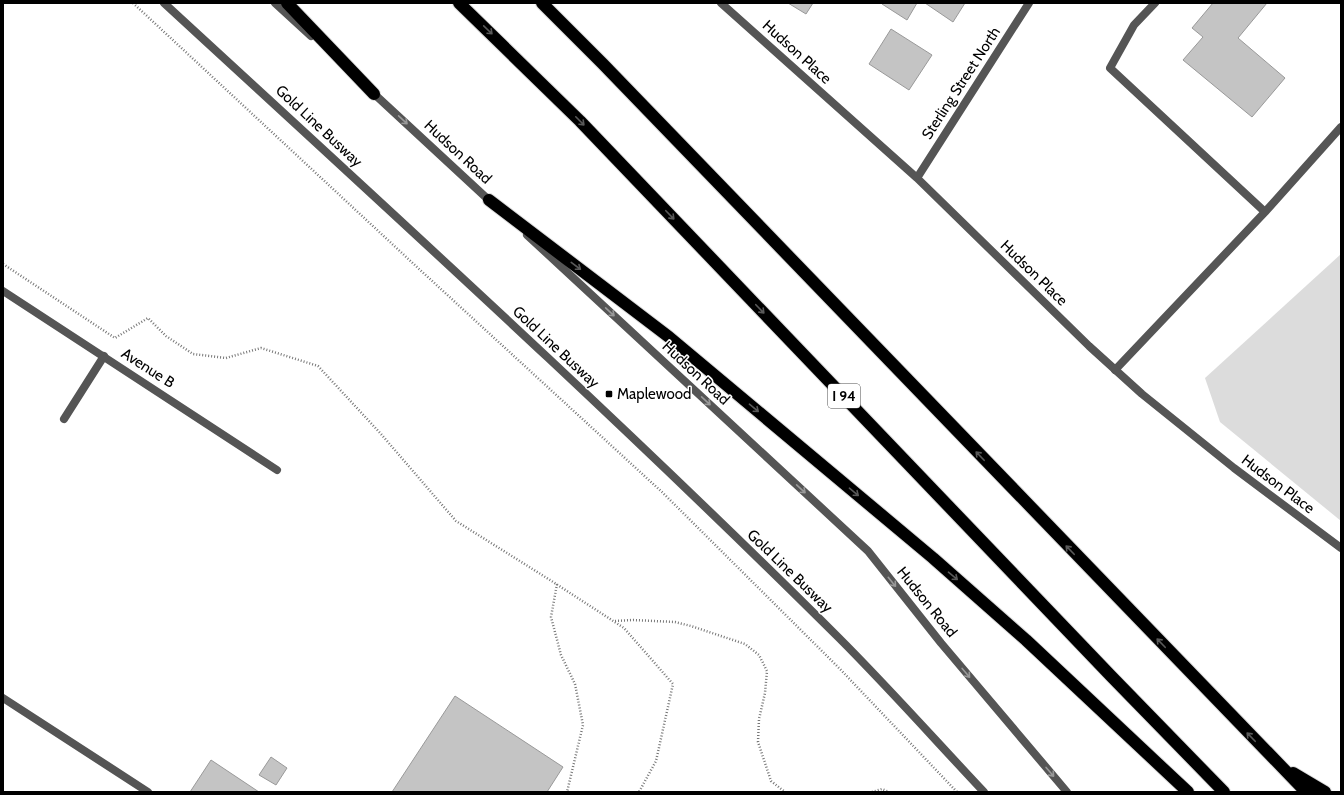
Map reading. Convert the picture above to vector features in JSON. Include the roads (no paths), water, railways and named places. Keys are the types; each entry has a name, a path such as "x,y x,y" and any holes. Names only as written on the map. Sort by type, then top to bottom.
{"highway":[{"path":"287,3 374,94"},
{"name":"I 94","path":"459,3 580,121 1110,676 1224,792"},
{"path":"542,3 603,64 1278,765 1306,792"},
{"path":"489,200 669,337 939,563 1026,640 1188,792"},
{"path":"1278,765 1325,792"}],"street":[{"name":"Gold Line Busway","path":"164,3 479,292 693,496 841,640 984,792"},
{"name":"Hudson Road","path":"275,3 868,551 941,643 1067,792"},
{"name":"Hudson Place","path":"721,3 917,178 1089,346 1142,394 1234,468 1341,548"},
{"name":"Sterling Street North","path":"917,178 1029,3"},
{"path":"1155,3 1134,25 1110,68 1265,212"},
{"path":"1115,370 1265,212 1341,127"},
{"name":"Avenue B","path":"3,291 277,470"},
{"path":"64,419 104,356"},
{"path":"3,698 148,792"}],"place":[{"name":"Maplewood","path":"609,394"}]}
